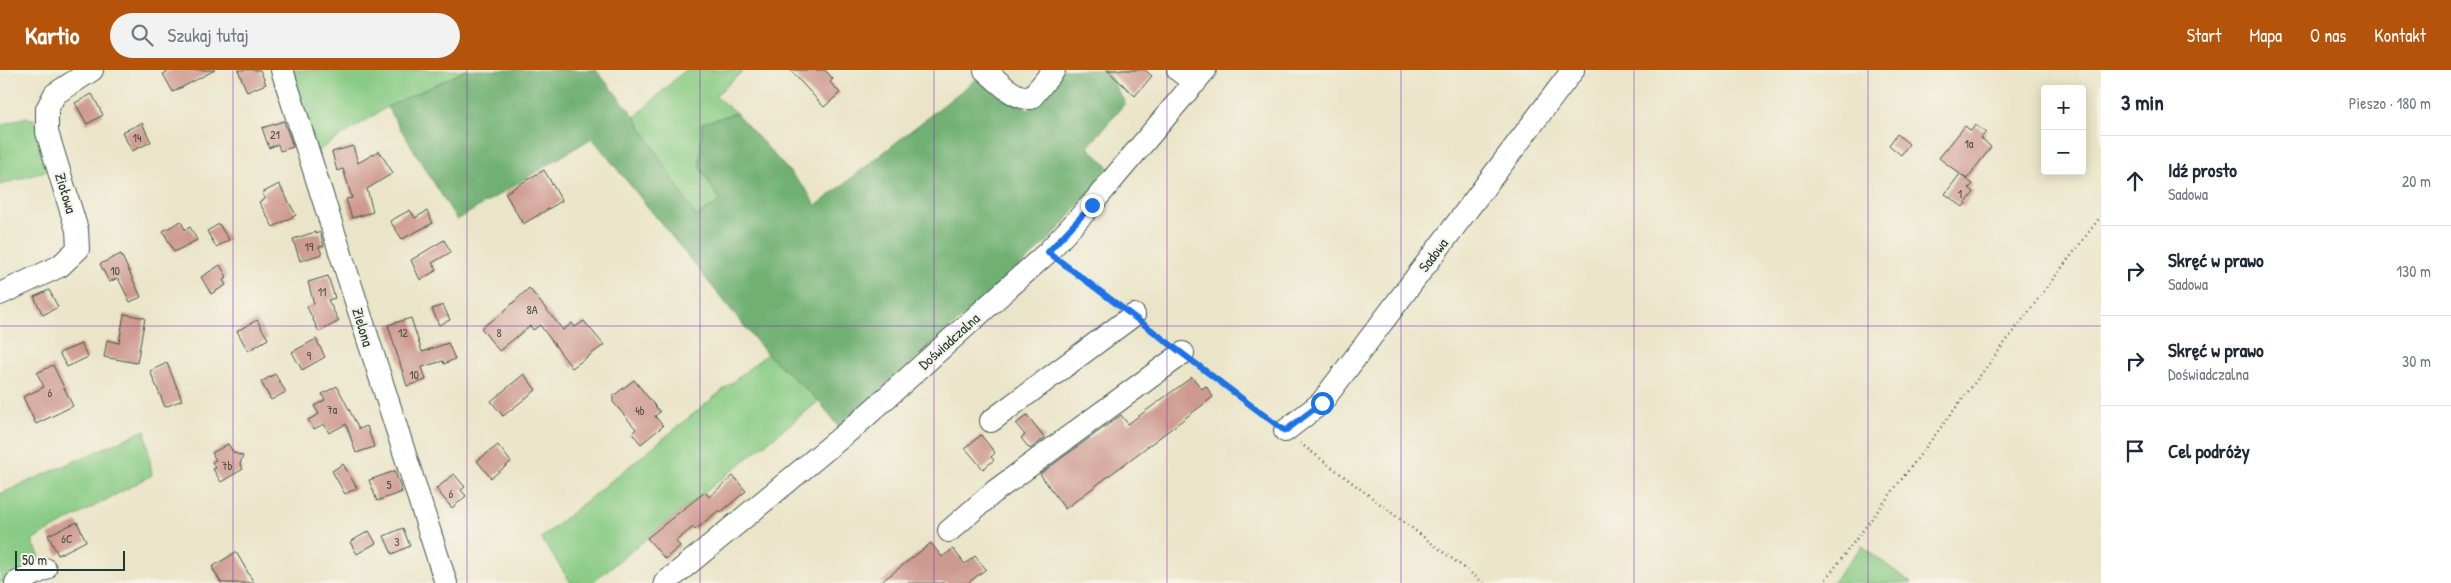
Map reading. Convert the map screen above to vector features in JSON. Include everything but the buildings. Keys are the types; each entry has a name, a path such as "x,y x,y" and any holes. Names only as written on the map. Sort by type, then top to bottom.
{"street":[{"name":"Ziołowa","path":"0,294 60,266 78,249 77,230 47,132 47,109 55,94 92,70"},
{"name":"Zielona","path":"282,70 446,583"},
{"path":"985,70 1015,94 1024,98 1031,98 1054,70"},
{"name":"Sadowa","path":"1285,431 1322,403 1573,70"},
{"name":"Doświadczalna","path":"666,583 856,425 1048,252 1092,205 1192,74"},
{"path":"992,421 1134,315"},
{"path":"948,531 995,491 1183,352"},
{"path":"16,583 45,569"}],"path":[{"path":"1823,583 2101,216"},
{"path":"1048,252 1183,352 1484,583"}],"green space":[{"path":"289,70 467,70 387,107 316,152"},
{"path":"467,70 596,70 635,117 696,217 720,201 700,167 702,123 736,113 807,191 816,206 980,76 1029,110 1060,70 1106,70 1125,103 1088,147 1111,169 1047,242 839,428 819,401 767,354 592,138 457,220 387,107"},
{"path":"685,70 744,70 715,96 736,113 702,124 700,167 720,201 696,218 635,117"},
{"path":"26,117 35,120 52,169 0,185 0,126"},
{"path":"767,354 819,401 591,583 571,583 541,538"},
{"path":"145,430 152,475 32,540 43,564 0,583 0,494"},
{"path":"1862,546 1911,583 1832,583"}],"route":[{"path":"1092,205 1048,252 1126,309 1285,431 1322,403"}]}
